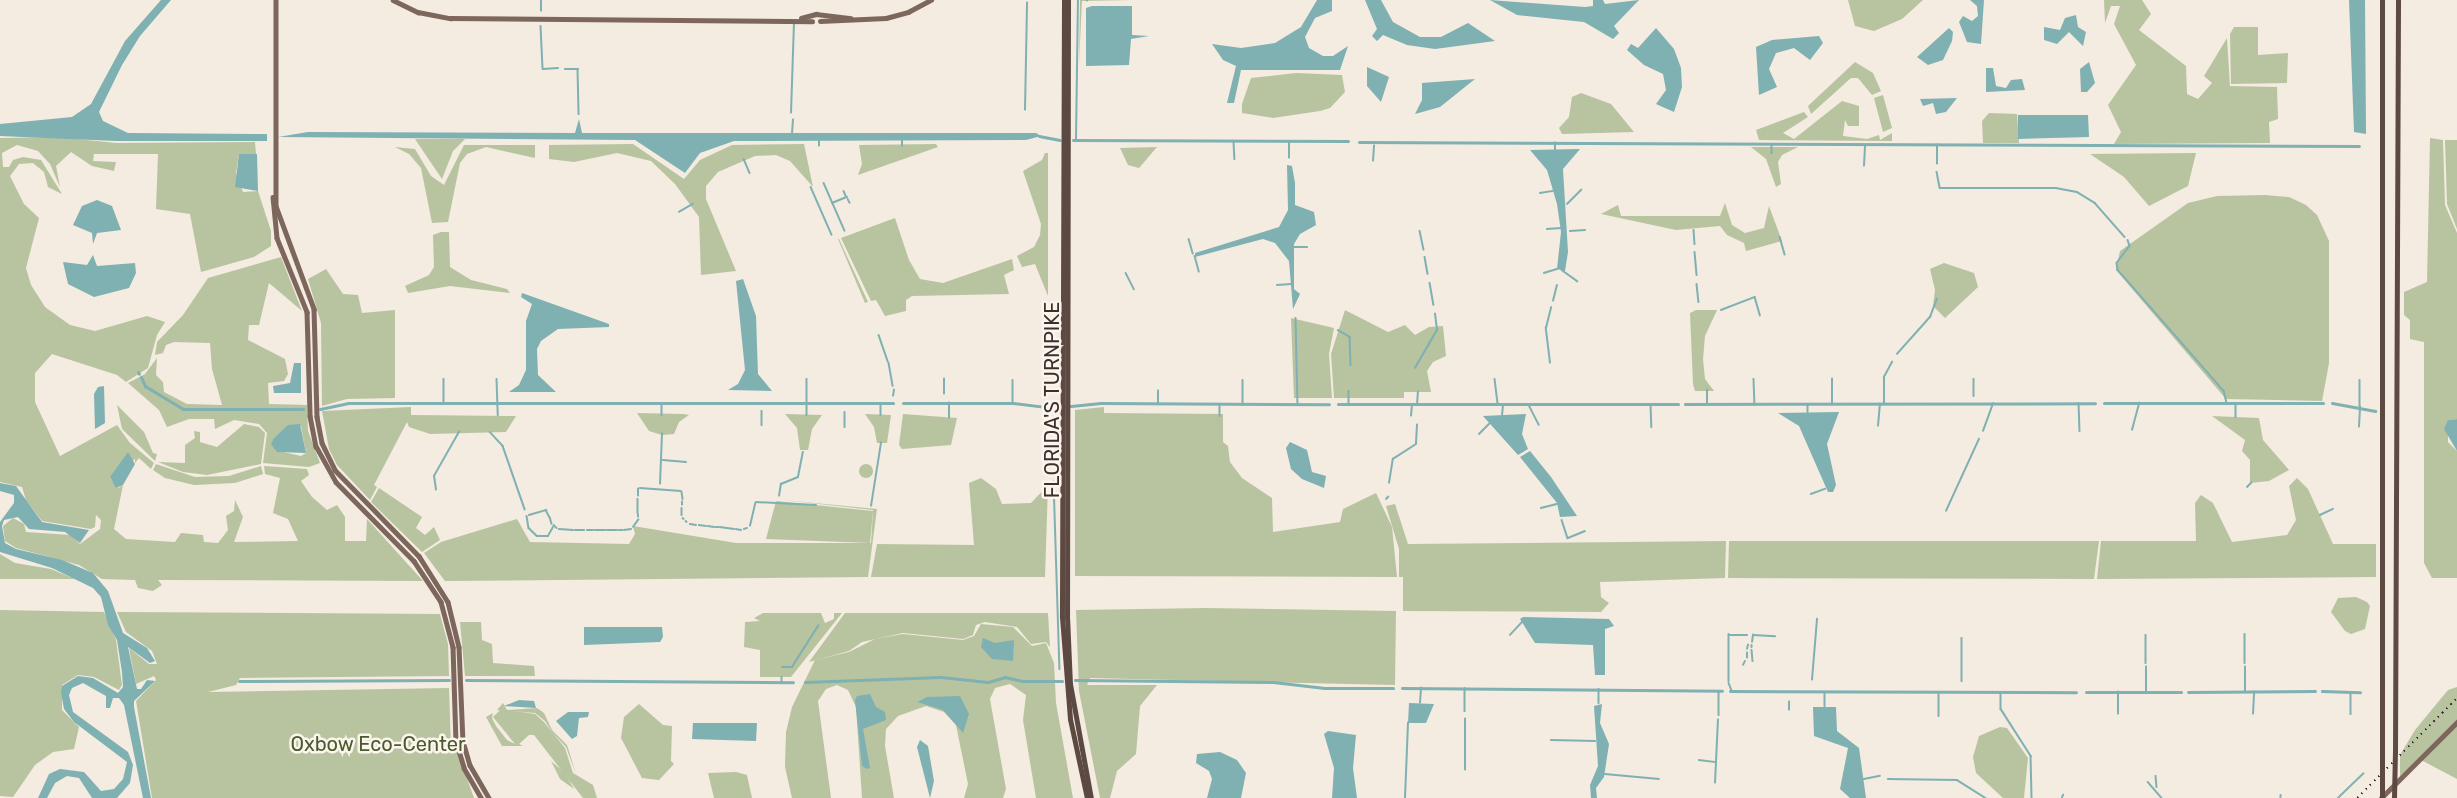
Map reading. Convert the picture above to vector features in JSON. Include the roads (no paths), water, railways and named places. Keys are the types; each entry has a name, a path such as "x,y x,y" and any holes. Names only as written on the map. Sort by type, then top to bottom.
{"highway":[{"name":"FLORIDA'S TURNPIKE","path":"1066,0 1063,646 1071,719 1087,798"},
{"path":"2382,0 2382,798"},
{"path":"2394,798 2398,0"},
{"name":"FLORIDA'S TURNPIKE","path":"1065,417 1068,646 1075,718 1091,798"}],"main road":[{"path":"276,0 275,230 307,312 310,416 316,446 336,482 414,561 441,602 453,647 456,741 464,768 481,798"},
{"path":"393,0 434,16 524,19 854,19 898,15 931,0"},
{"path":"274,189 281,227 314,309 317,399 322,443 335,470 419,556 448,602 458,635 461,725 470,765 489,798"},
{"path":"2382,798 2457,722"},
{"path":"470,765 468,753 472,747"}],"water":[{"path":"161,0 171,0 140,36 122,65 99,112 103,121 128,133 267,134 267,141 116,141 0,136 0,124 72,117 91,104 125,41"},
{"path":"1317,0 1332,0 1332,11 1315,18 1305,37 1309,48 1323,56 1333,56 1348,46 1340,70 1241,70 1234,103 1227,103 1236,66 1223,60 1212,44 1241,48 1275,43 1301,27"},
{"path":"1365,0 1381,0 1393,22 1420,37 1441,37 1468,23 1495,41 1435,49 1407,45 1383,35 1377,41 1372,36 1377,29"},
{"path":"1490,0 1585,7 1593,6 1593,0 1603,0 1605,4 1639,0 1614,26 1619,33 1613,39 1584,22 1517,15"},
{"path":"1970,0 1984,0 1981,44 1967,42 1959,22 1963,16 1972,21 1978,16 1977,6"},
{"path":"2349,0 2365,0 2366,134 2354,132"},
{"path":"1132,6 1132,35 1149,36 1131,39 1129,65 1086,66 1086,8"},
{"path":"2076,15 2078,27 2086,32 2083,46 2069,32 2057,44 2044,40 2044,27 2060,30 2065,18"},
{"path":"1656,28 1674,49 1681,68 1682,87 1674,112 1656,104 1666,90 1663,74 1644,65 1627,50 1631,44 1638,48"},
{"path":"1949,28 1953,32 1952,41 1943,60 1928,65 1917,57"},
{"path":"1819,36 1823,43 1810,60 1794,48 1776,53 1769,69 1777,87 1759,95 1756,47 1772,40"},
{"path":"2089,62 2095,83 2087,92 2081,92 2080,69"},
{"path":"1367,67 1389,77 1381,102 1367,86"},
{"path":"1986,68 1993,68 1996,86 2006,88 2011,80 2022,79 2025,90 1986,92"},
{"path":"1475,79 1440,107 1415,114 1422,100 1422,83"},
{"path":"1957,98 1946,112 1936,114 1933,103 1923,106 1920,99"},
{"path":"2018,115 2088,115 2089,137 2018,139"},
{"path":"579,119 582,133 1036,133 1041,136 1026,140 734,141 700,153 685,173 635,140 278,137 308,132 575,133"},
{"path":"1580,149 1563,169 1568,252 1565,271 1557,269 1561,232 1557,204 1547,170 1530,150"},
{"path":"239,154 257,154 258,191 235,187"},
{"path":"1287,165 1292,166 1295,205 1314,212 1316,225 1300,234 1294,244 1294,289 1300,294 1293,309 1289,261 1275,243 1263,239 1195,257 1195,253 1279,227 1288,210"},
{"path":"97,200 112,206 121,230 97,233 93,244 92,233 73,225 82,206"},
{"path":"93,255 97,266 135,263 136,273 129,288 94,297 68,284 63,262 87,265"},
{"path":"743,279 756,316 758,374 772,391 728,390 738,384 745,370 736,281"},
{"path":"522,293 609,324 609,327 558,329 541,341 537,349 538,375 556,392 509,392 519,385 526,370 526,321 532,304 521,297"},
{"path":"294,363 301,363 301,393 274,393 273,386 290,383"},
{"path":"104,386 105,423 95,429 94,394 98,387"},
{"path":"1839,412 1827,444 1836,485 1833,492 1828,492 1799,426 1778,413"},
{"path":"1526,414 1522,434 1528,449 1518,455 1483,416"},
{"path":"2457,419 2457,451 2444,429 2448,420"},
{"path":"300,424 306,453 277,452 271,444 274,438 288,425"},
{"path":"1290,442 1307,450 1312,472 1326,476 1324,488 1302,479 1291,469 1286,448"},
{"path":"1530,451 1577,516 1560,517 1557,503 1520,457"},
{"path":"128,452 135,464 123,485 116,488 110,477"},
{"path":"0,483 16,486 42,522 89,530 80,543 65,532 29,529 18,517 4,520 2,526 5,543 16,549 62,560 93,573 108,591 123,633 147,648 155,661 150,663 128,647 137,689 141,689 147,680 155,681 134,701 151,798 143,798 124,705 119,698 113,698 110,708 106,708 106,696 83,683 72,688 69,695 73,712 128,752 133,765 130,783 117,798 92,798 79,778 67,776 55,783 47,798 38,798 49,774 60,769 84,772 101,791 114,789 123,779 127,762 74,722 64,709 61,693 62,686 78,676 93,678 118,693 123,687 122,672 117,640 108,625 101,597 93,588 52,568 0,552 0,522 14,503 14,495 0,491"},
{"path":"1523,617 1609,619 1614,626 1605,629 1605,675 1595,675 1593,645 1535,643 1520,619"},
{"path":"584,627 662,627 663,637 660,642 584,645"},
{"path":"983,638 995,643 1014,640 1013,661 992,659 981,647"},
{"path":"870,694 876,707 885,712 886,720 863,729 870,768 867,769 862,766 855,700 857,696"},
{"path":"960,696 969,714 963,733 943,710 917,702 927,697"},
{"path":"519,700 534,701 536,708 504,706"},
{"path":"1409,703 1434,704 1426,723 1408,723"},
{"path":"1602,704 1600,723 1609,744 1604,777 1596,788 1597,798 1591,798 1590,785 1598,766 1594,706"},
{"path":"1813,707 1836,707 1837,731 1859,748 1866,798 1850,798 1840,789 1848,748 1814,736"},
{"path":"568,712 589,712 588,717 579,718 577,736 572,739 556,721"},
{"path":"693,723 757,723 756,741 692,739"},
{"path":"1328,731 1356,735 1353,768 1357,798 1332,798 1334,768 1324,734"},
{"path":"920,740 928,746 934,781 930,798 917,747"},
{"path":"1220,752 1237,760 1246,773 1241,798 1207,798 1212,779 1209,771 1196,763 1197,754"}],"waterway":[{"path":"541,0 541,11"},
{"path":"1076,140 1078,0"},
{"path":"1025,110 1027,3"},
{"path":"791,113 794,24"},
{"path":"541,26 543,69 558,68"},
{"path":"565,69 578,69 579,114"},
{"path":"792,134 793,120"},
{"path":"1039,136 1060,140"},
{"path":"902,139 902,146"},
{"path":"819,140 819,146"},
{"path":"1073,140 1348,141"},
{"path":"1234,142 1235,159"},
{"path":"1289,142 1289,158"},
{"path":"1359,142 2359,146"},
{"path":"1555,143 1555,150"},
{"path":"1772,144 1772,153"},
{"path":"1937,145 1937,164"},
{"path":"1373,161 1374,146"},
{"path":"1864,166 1865,146"},
{"path":"744,159 750,173"},
{"path":"1937,172 1940,188 2056,188 2077,192 2095,203 2125,237"},
{"path":"824,183 845,231"},
{"path":"811,187 832,235"},
{"path":"1567,204 1581,190"},
{"path":"844,191 846,196"},
{"path":"1540,193 1553,191"},
{"path":"832,203 847,197"},
{"path":"848,199 850,203"},
{"path":"679,212 693,204"},
{"path":"1547,229 1561,228"},
{"path":"1570,231 1585,230"},
{"path":"1694,230 1695,244"},
{"path":"1420,231 1424,250"},
{"path":"1780,237 1785,254"},
{"path":"1189,239 1193,253"},
{"path":"2128,240 2130,246 2117,263 2118,270 2224,391 2227,403"},
{"path":"1294,247 1307,247"},
{"path":"1695,252 1697,275"},
{"path":"1195,256 1199,271"},
{"path":"1425,257 1428,274"},
{"path":"1544,273 1557,269"},
{"path":"1562,270 1577,281"},
{"path":"1126,273 1134,289"},
{"path":"1430,283 1434,305"},
{"path":"1277,285 1291,284"},
{"path":"1697,284 1699,302"},
{"path":"1553,301 1557,285"},
{"path":"1721,310 1755,297 1760,315"},
{"path":"1897,354 1930,317 1937,299"},
{"path":"1550,363 1546,328 1551,308"},
{"path":"1415,368 1437,330 1435,314"},
{"path":"1296,318 1298,405"},
{"path":"1338,330 1350,337 1351,365"},
{"path":"879,335 888,361"},
{"path":"1884,404 1884,377 1892,362"},
{"path":"889,363 893,386"},
{"path":"141,377 145,386 183,409 303,409"},
{"path":"444,379 444,403"},
{"path":"497,379 498,415"},
{"path":"807,379 807,403"},
{"path":"944,379 944,394"},
{"path":"1495,379 1498,405"},
{"path":"1754,379 1755,404"},
{"path":"1832,379 1832,404"},
{"path":"1974,379 1974,396"},
{"path":"1013,380 1013,403"},
{"path":"1243,380 1243,405"},
{"path":"2360,380 2360,406"},
{"path":"893,396 894,390"},
{"path":"1707,390 1707,404"},
{"path":"1158,391 1158,404"},
{"path":"1349,391 1349,405"},
{"path":"1417,405 1418,392"},
{"path":"320,409 348,403 893,403"},
{"path":"662,403 662,415"},
{"path":"881,403 881,415"},
{"path":"903,403 1013,403 1051,408 1101,403 1329,404"},
{"path":"949,403 949,418"},
{"path":"2079,403 2080,431"},
{"path":"1685,404 2095,403"},
{"path":"2104,403 2323,403"},
{"path":"2132,430 2139,403"},
{"path":"2236,403 2236,417"},
{"path":"2332,403 2375,411"},
{"path":"807,404 807,415"},
{"path":"1338,404 1678,404"},
{"path":"1651,404 1652,427"},
{"path":"1808,404 1808,412"},
{"path":"1878,426 1880,404"},
{"path":"1983,431 1993,404"},
{"path":"1220,405 1220,416"},
{"path":"1411,416 1412,405"},
{"path":"1502,416 1503,405"},
{"path":"1529,405 1539,425"},
{"path":"2359,427 2360,407"},
{"path":"762,411 762,425"},
{"path":"845,412 845,427"},
{"path":"1479,434 1491,422"},
{"path":"1389,483 1393,459 1416,444 1417,425"},
{"path":"436,490 434,476 459,432"},
{"path":"490,432 503,446 525,509"},
{"path":"660,484 662,434"},
{"path":"1946,511 1979,439"},
{"path":"871,506 881,443"},
{"path":"779,496 781,484 798,477 803,452"},
{"path":"663,460 686,462"},
{"path":"1054,481 1060,669"},
{"path":"2247,487 2251,483"},
{"path":"640,488 681,491"},
{"path":"638,489 638,496"},
{"path":"1811,494 1825,489"},
{"path":"682,492 683,499"},
{"path":"638,499 638,513"},
{"path":"756,502 816,505"},
{"path":"750,526 755,504"},
{"path":"1541,508 1557,504"},
{"path":"682,508 682,515"},
{"path":"2320,515 2333,509"},
{"path":"529,515 546,510 549,516"},
{"path":"527,516 529,528 537,536 548,536 553,527"},
{"path":"550,517 552,524"},
{"path":"633,527 638,520"},
{"path":"1562,520 1568,538 1585,531"},
{"path":"690,524 696,525"},
{"path":"554,525 557,528"},
{"path":"699,525 706,526"},
{"path":"708,526 714,527"},
{"path":"720,527 734,529"},
{"path":"559,529 573,530"},
{"path":"624,530 631,529"},
{"path":"736,529 741,530"},
{"path":"575,530 584,530"},
{"path":"587,530 593,530"},
{"path":"595,530 605,530"},
{"path":"607,530 617,530"},
{"path":"1812,680 1817,619"},
{"path":"1510,635 1522,622"},
{"path":"782,667 792,667 818,626"},
{"path":"1729,634 1729,681"},
{"path":"2245,634 2245,663"},
{"path":"1730,635 1747,635"},
{"path":"1753,635 1775,636"},
{"path":"1752,642 1753,635"},
{"path":"2146,635 2146,663"},
{"path":"1962,638 1962,681"},
{"path":"1747,649 1748,645"},
{"path":"1752,650 1753,661"},
{"path":"1747,653 1747,658"},
{"path":"1743,665 1745,661"},
{"path":"2146,667 2146,692"},
{"path":"2245,667 2245,692"},
{"path":"782,677 782,682"},
{"path":"805,682 941,677 988,682 1005,677 1023,681 1062,681"},
{"path":"239,681 449,680"},
{"path":"466,680 793,682"},
{"path":"1075,680 1273,682 1325,688 1393,688"},
{"path":"1729,683 1732,691"},
{"path":"1402,688 1722,691"},
{"path":"1420,703 1421,688"},
{"path":"1465,688 1465,711"},
{"path":"1599,689 1599,703"},
{"path":"1719,691 1719,715"},
{"path":"1730,691 2076,692"},
{"path":"2188,692 2315,691"},
{"path":"2322,691 2360,692"},
{"path":"1939,692 1939,716"},
{"path":"2001,692 2001,709 2031,756 2032,798"},
{"path":"2086,692 2181,692"},
{"path":"2118,692 2118,714"},
{"path":"2253,714 2254,692"},
{"path":"2351,692 2351,714"},
{"path":"1825,693 1825,706"},
{"path":"1789,702 1789,710"},
{"path":"1465,719 1465,770"},
{"path":"1715,783 1718,720"},
{"path":"1405,798 1408,723"},
{"path":"1551,740 1595,741"},
{"path":"1699,760 1716,762"},
{"path":"1605,774 1659,779"},
{"path":"2338,798 2363,774"},
{"path":"1864,779 1880,776"},
{"path":"2156,776 2157,787"},
{"path":"1888,779 1957,780 1986,798"},
{"path":"2148,782 2162,798"}],"railway":[{"path":"2357,798 2457,698"}],"park label":[{"name":"Oxbow Eco-Center","path":"378,744"}]}
